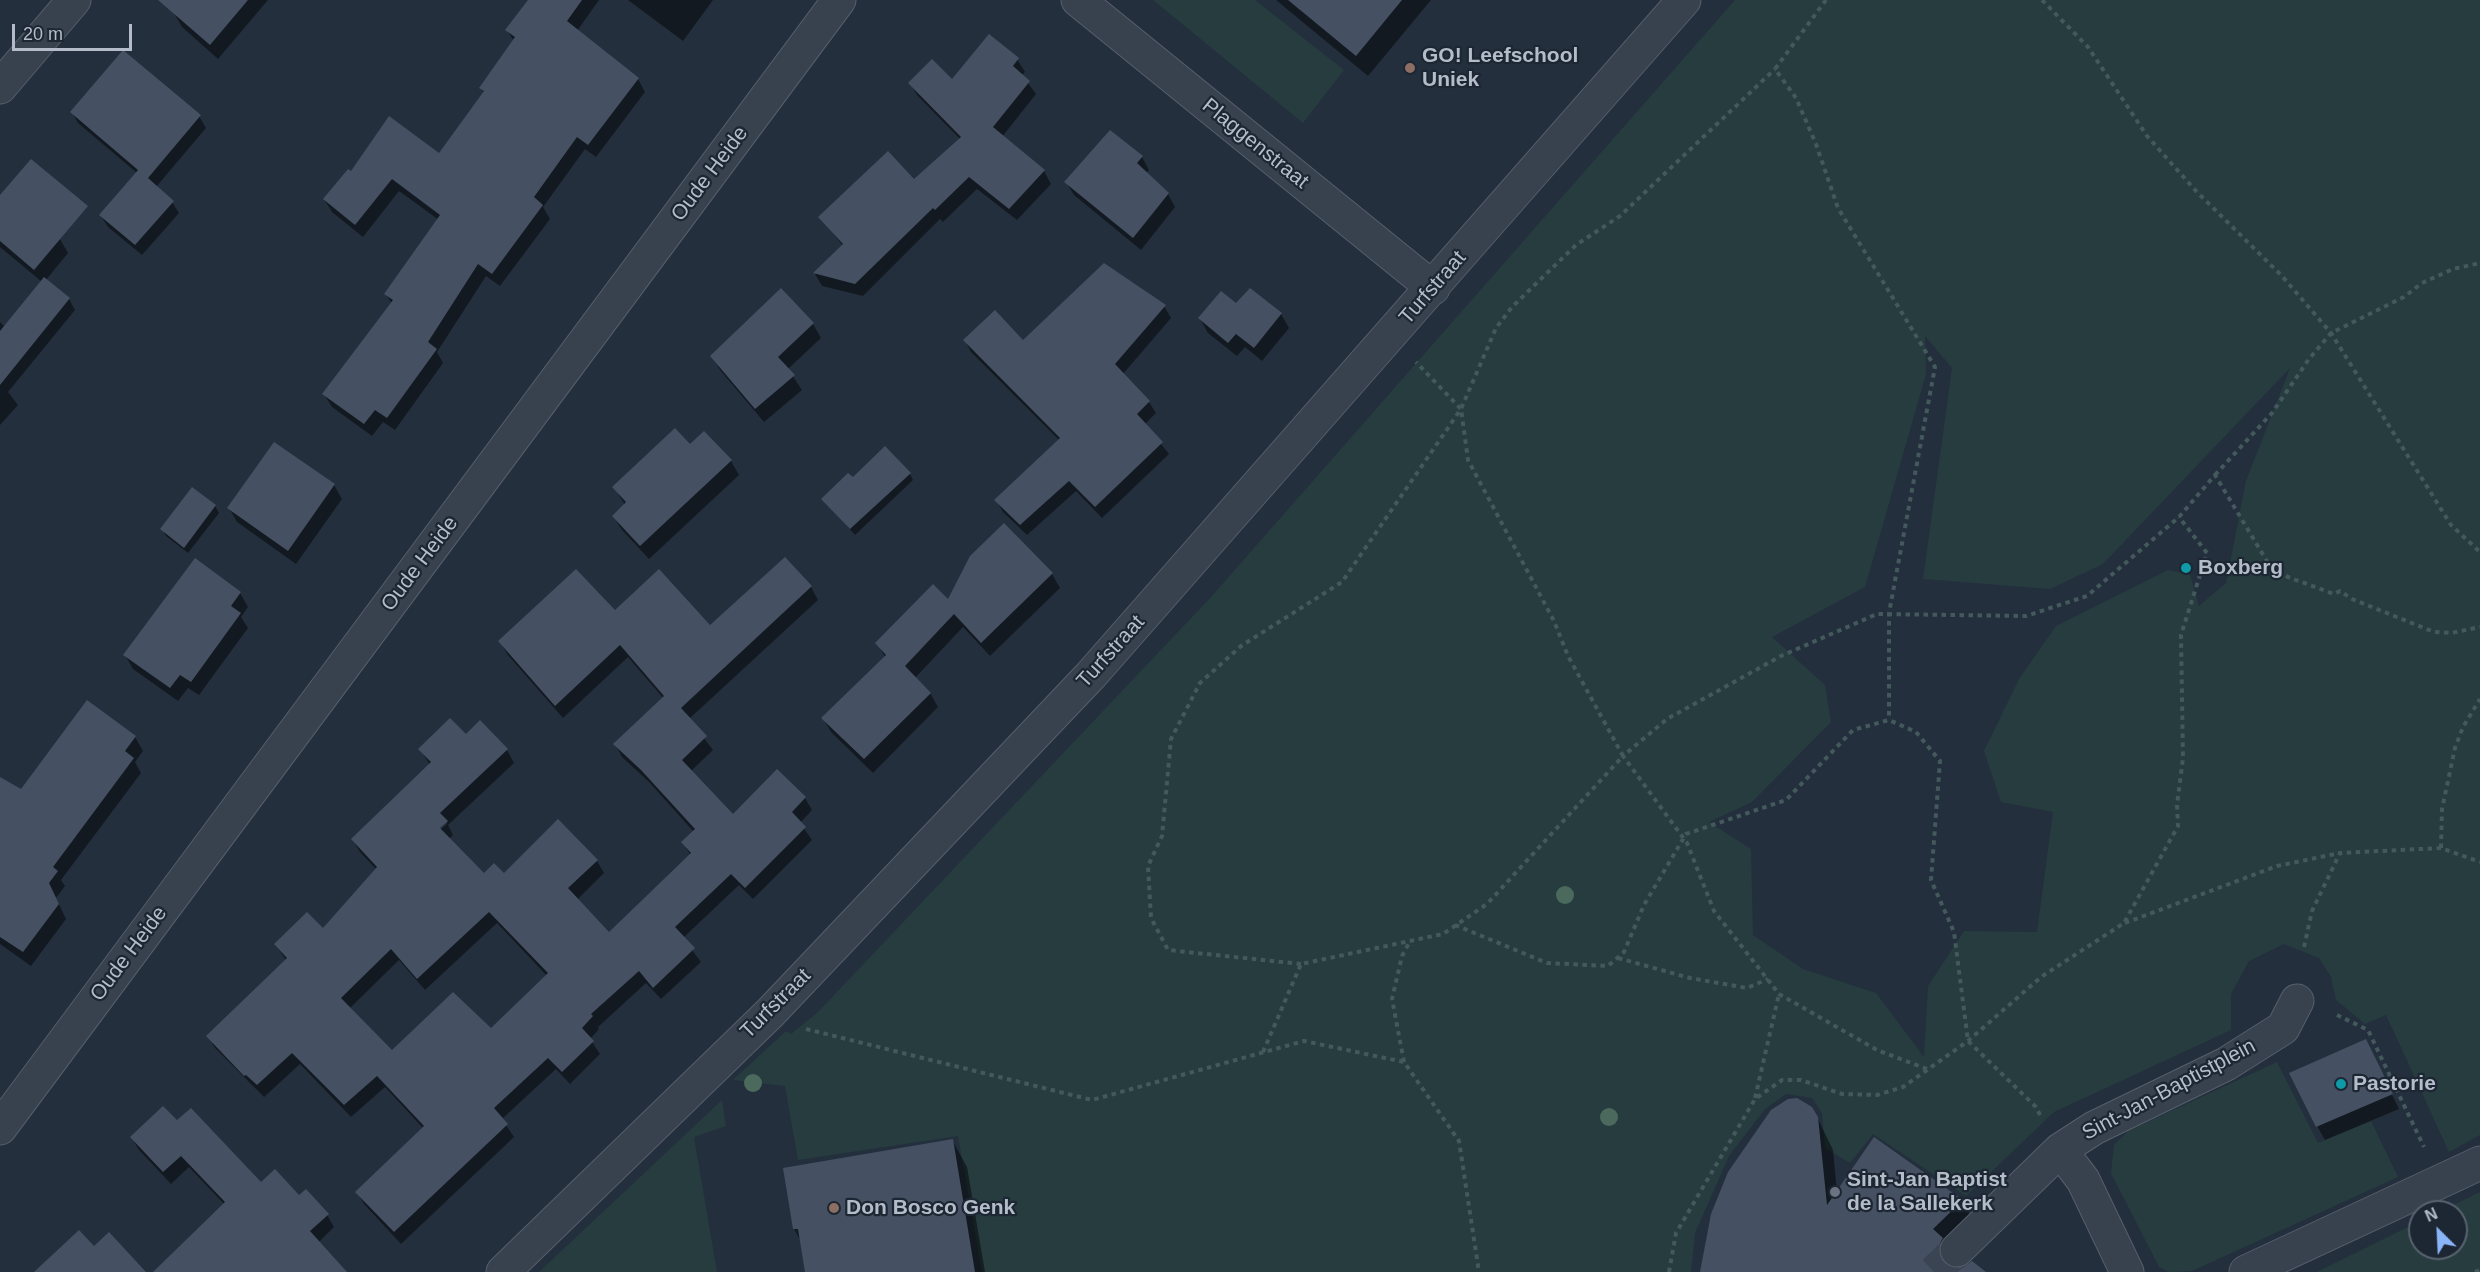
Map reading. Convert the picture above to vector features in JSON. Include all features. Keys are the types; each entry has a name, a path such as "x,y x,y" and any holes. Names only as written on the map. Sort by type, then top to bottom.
{"street":[{"path":"0,87 74,0"},
{"name":"Oude Heide","path":"0,1128 839,0"},
{"name":"Plaggenstraat","path":"1078,0 1433,288"},
{"name":"Turfstraat","path":"503,1272 770,1013 1091,675 1684,0"},
{"name":"Sint-Jan-Baptistplein","path":"1957,1250 2060,1150 2094,1128 2226,1064 2283,1028 2297,1001"},
{"name":"Sint-Jan-Baptistplein","path":"2060,1150 2083,1180 2127,1272"},
{"path":"2246,1272 2480,1164"}],"path":[{"path":"1826,0 1775,69 1620,216 1576,245 1512,307 1496,328 1461,409 1342,582 1241,646 1200,683 1171,739 1162,836 1148,866 1151,918 1168,950 1301,964 1443,933 1487,904 1623,756 1667,719 1781,656 1877,614 2026,616 2087,596 2179,517 2272,413 2309,359 2331,333 2404,297 2422,283 2453,269 2480,263"},
{"path":"2042,0 2088,47 2147,136 2196,191 2282,276 2331,333 2451,525 2480,552"},
{"path":"1775,69 1796,98 1838,208 1935,367 1889,613 1889,720"},
{"path":"1415,361 1461,409 1468,460 1554,621 1568,656 1623,756 1683,839 1714,911 1779,994 1877,1050 1927,1069"},
{"path":"2215,475 2268,563 2288,577 2334,594 2340,591 2352,599 2434,632 2451,633 2480,627"},
{"path":"2124,923 2178,826 2177,805 2183,758 2181,635 2207,553 2179,517"},
{"path":"2441,848 2442,809 2455,748 2463,727 2480,699"},
{"path":"1455,925 1547,963 1608,966 1624,952 1644,905 1686,834 1786,800 1853,730 1889,720 1916,732 1940,761 1931,880 1954,932 1968,1041 2036,1107 2044,1122"},
{"path":"1755,1099 1782,1080 1802,1080 1842,1094 1877,1095 1903,1087 1968,1041 2042,976 2124,923 2277,866 2340,853 2441,848 2480,862"},
{"path":"2304,947 2312,912 2340,853"},
{"path":"1410,941 1402,956 1392,999 1404,1062 1459,1141 1479,1272"},
{"path":"1618,957 1690,978 1748,988 1768,979"},
{"path":"1263,1052 1301,964"},
{"path":"1669,1272 1676,1233 1755,1099 1779,994"},
{"path":"2337,1015 2368,1030 2427,1154"},
{"path":"799,1027 1092,1100 1304,1041 1404,1062"},
{"path":"2475,1272 2480,1270"}],"green space":[{"path":"1153,0 1255,0 1344,70 1303,123"},
{"path":"1735,0 2480,0 2480,1135 2449,1152 2386,1015 2365,1024 2336,1000 2331,977 2319,958 2284,944 2249,961 2231,994 2231,1030 2054,1112 1966,1196 1873,1134 1850,1163 1825,1148 1822,1113 1812,1098 1786,1094 1765,1109 1729,1156 1695,1233 1691,1272 982,1272 958,1136 798,1160 785,1086 733,1080 786,1031 791,1034 818,1012 1211,597","holes":["1925,336 1952,368 1923,579 2050,589 2103,564 2290,368 2246,481 2226,583 2199,606 2190,575 2168,570 2056,626 2019,679 1984,751 2001,802 2053,812 2037,932 1964,931 1928,986 1924,1057 1876,993 1803,969 1753,935 1751,849 1709,822 1752,802 1831,722 1825,685 1772,637 1865,587 1926,374"]},
{"path":"2277,1062 2318,1143 2371,1121 2398,1177 2192,1271 2169,1272 2159,1267 2111,1173 2114,1145 2128,1131"},
{"path":"722,1100 726,1126 694,1137 717,1272 539,1272"},
{"path":"2480,1192 2480,1272 2317,1272 2408,1227 2408,1260 2468,1260 2468,1200 2464,1200"}],"building":[{"path":"158,0 248,0 210,45"},
{"path":"528,0 582,0 567,21 639,78 588,145 577,137 534,197 543,205 492,274 478,264 428,342 437,349 387,418 375,410 364,424 322,394 393,300 384,294 440,215 392,179 355,225 323,199 348,169 351,171 389,116 439,153 484,91 479,88 515,37 505,30"},
{"path":"1288,0 1402,0 1356,56"},
{"path":"989,34 1019,58 1013,66 1030,81 993,127 1045,170 1009,209 969,177 935,210 933,208 855,284 813,273 843,244 818,217 888,151 914,179 961,137 908,83 932,59 952,79"},
{"path":"123,50 201,115 148,178 174,201 135,245 99,215 138,170 70,112"},
{"path":"1110,130 1143,156 1137,163 1169,193 1133,238 1064,182"},
{"path":"31,159 88,206 34,270 0,241 0,195"},
{"path":"1104,263 1166,305 1115,364 1150,401 1137,414 1163,442 1095,507 1069,481 1020,525 994,500 1060,438 963,340 995,310 1023,340"},
{"path":"44,277 70,298 0,385 0,331"},
{"path":"781,288 814,323 778,357 795,375 755,409 710,356"},
{"path":"1250,288 1282,313 1254,348 1236,334 1228,343 1198,318 1221,291 1236,303"},
{"path":"675,428 690,444 704,431 732,460 640,546 612,516 626,502 612,487"},
{"path":"274,442 335,484 288,551 227,508"},
{"path":"885,446 911,473 850,529 821,499 848,473 853,477"},
{"path":"192,487 216,505 184,548 160,529"},
{"path":"1004,523 1053,573 981,643 954,614 905,666 931,693 864,759 821,718 886,655 875,643 933,584 948,599 970,556"},
{"path":"785,557 812,586 681,708 707,736 682,760 733,814 777,769 806,797 792,812 806,827 745,888 731,874 675,927 695,948 653,988 639,971 591,1014 593,1016 582,1028 594,1041 562,1072 548,1058 494,1108 508,1124 394,1232 355,1192 424,1126 377,1076 344,1105 292,1053 257,1085 246,1075 244,1076 206,1036 287,958 274,944 307,912 323,928 377,867 351,839 431,762 418,749 450,718 466,734 480,720 508,749 440,813 448,821 440,828 484,873 494,863 504,873 558,819 598,860 568,888 609,932 691,853 681,842 695,829 641,770 613,744 664,696 620,645 555,706 498,641 576,569 615,610 659,569 710,625","holes":["489,912 548,973 491,1028 453,992 392,1050 341,998 391,949 417,979"]},
{"path":"195,558 241,592 231,606 241,613 191,682 180,675 170,688 123,655"},
{"path":"87,700 136,736 125,751 134,758 53,867 58,871 49,883 59,904 23,952 0,937 0,777 21,789"},
{"name":"Pastorie","path":"2366,1039 2393,1094 2316,1127 2289,1073"},
{"name":"Sint-Jan Baptist de la Sallekerk","path":"1797,1098 1812,1107 1818,1117 1827,1205 1874,1137 1963,1200 1933,1229 1943,1238 1939,1245 1939,1255 1943,1263 1951,1268 1962,1268 1972,1261 1986,1272 1700,1272 1711,1214 1728,1172 1771,1110 1788,1099"},
{"path":"163,1106 177,1120 191,1108 261,1182 275,1169 299,1195 306,1189 329,1214 310,1231 347,1272 153,1272 225,1202 181,1156 163,1172 130,1137"},
{"path":"953,1139 975,1272 805,1272 798,1229 793,1229 783,1168"},
{"path":"79,1230 94,1246 109,1232 146,1272 34,1272"}],"tunnel":[{"path":"1934,1272 1957,1250"}],"place":[{"name":"GO! Leefschool Uniek","path":"1410,68"},
{"name":"Boxberg","path":"2186,568"},
{"name":"Pastorie","path":"2341,1084"},
{"name":"Sint-Jan Baptist de la Sallekerk","path":"1835,1192"},
{"name":"Don Bosco Genk","path":"834,1208"}]}
